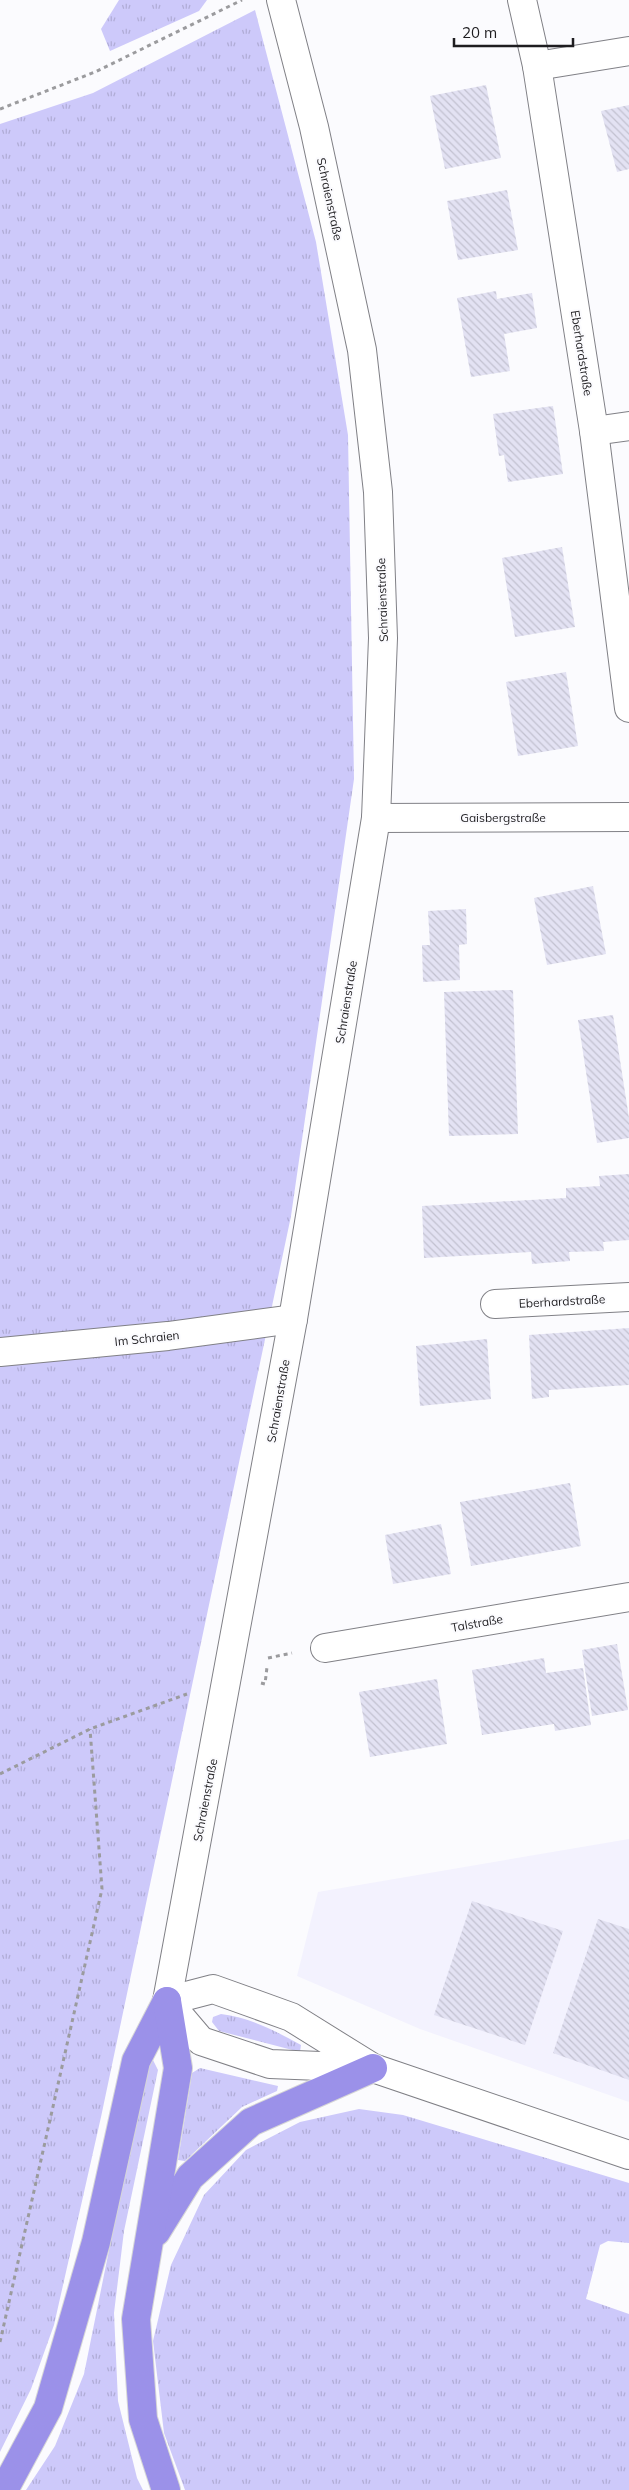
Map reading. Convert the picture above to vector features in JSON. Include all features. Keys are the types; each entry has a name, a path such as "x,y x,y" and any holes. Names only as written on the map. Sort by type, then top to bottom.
{"highway":[{"path":"166,2490 143,2419 136,2319 178,2068 167,2001"},
{"path":"4,2490 48,2408 96,2242 136,2061 167,2001"},
{"path":"149,2244 190,2177 251,2122 373,2068"}],"street":[{"name":"Schraienstraße","path":"167,2001 293,1319 376,818 383,638 378,492 362,350 314,128 280,0"},
{"name":"Eberhardstraße","path":"522,0 538,66 594,430 629,708"},
{"path":"538,66 629,51"},
{"path":"594,430 629,426"},
{"name":"Gaisbergstraße","path":"376,818 629,817"},
{"name":"Eberhardstraße","path":"495,1304 629,1297"},
{"name":"Im Schraien","path":"0,1352 168,1336 293,1319"},
{"name":"Talstraße","path":"325,1648 629,1597"},
{"path":"373,2068 270,2064 201,2041 167,2001 213,1989 291,2017 373,2068 629,2156"}],"path":[{"path":"0,109 95,72 242,0"},
{"path":"0,1774 90,1729 228,1679 265,1684 268,1657 325,1648"},
{"path":"0,2342 102,1889 90,1729"}],"shaded area":[{"path":"629,1839 629,2102 420,2029 297,1976 318,1892"}],"green space":[{"path":"119,0 207,0 199,11 110,51 101,29"},
{"path":"255,10 316,242 348,435 354,779 291,1216 101,2117 54,2325 31,2389 0,2452 0,124 93,93"},
{"path":"221,2014 253,2022 272,2030 301,2045 300,2052 219,2031 212,2022 213,2017"},
{"path":"153,2060 158,2070 124,2231 114,2313 118,2401 137,2478 143,2490 26,2490 55,2446 84,2374 146,2067"},
{"path":"200,2068 278,2086 277,2091 242,2107 185,2161 178,2160 192,2073"},
{"path":"359,2109 403,2115 629,2183 629,2243 608,2241 600,2245 586,2299 629,2314 629,2490 185,2490 164,2433 153,2341 171,2265 204,2195 246,2150 300,2122"}],"building":[{"path":"486,85 501,158 445,169 430,96"},
{"path":"629,105 629,169 617,172 601,111"},
{"path":"507,190 518,250 458,260 447,201"},
{"path":"496,291 497,299 532,293 537,328 504,334 510,371 471,377 457,298"},
{"path":"553,406 563,474 508,482 504,455 499,456 493,414"},
{"path":"562,547 575,627 515,637 502,558"},
{"path":"566,672 578,746 518,756 506,682"},
{"path":"593,886 606,954 547,965 534,898"},
{"path":"466,909 467,944 459,945 460,980 423,982 422,945 430,945 428,911"},
{"path":"513,990 518,1134 449,1136 444,992"},
{"path":"613,1015 629,1118 629,1138 597,1143 578,1020"},
{"path":"629,1174 629,1240 603,1242 604,1251 569,1252 570,1261 532,1264 531,1252 424,1258 422,1206 566,1198 566,1188 600,1186 599,1176"},
{"path":"629,1328 629,1385 549,1390 549,1397 532,1399 529,1335"},
{"path":"487,1339 491,1399 420,1406 416,1346"},
{"path":"570,1483 581,1546 471,1566 460,1502"},
{"path":"441,1524 451,1574 393,1584 385,1535"},
{"path":"617,1644 628,1710 592,1716 582,1650"},
{"path":"544,1658 546,1673 583,1668 591,1725 555,1731 554,1724 482,1735 472,1670"},
{"path":"437,1679 447,1744 370,1757 359,1692"},
{"path":"472,1901 563,1931 525,2045 434,2015"},
{"path":"598,1919 629,1929 629,2080 553,2053"}]}
